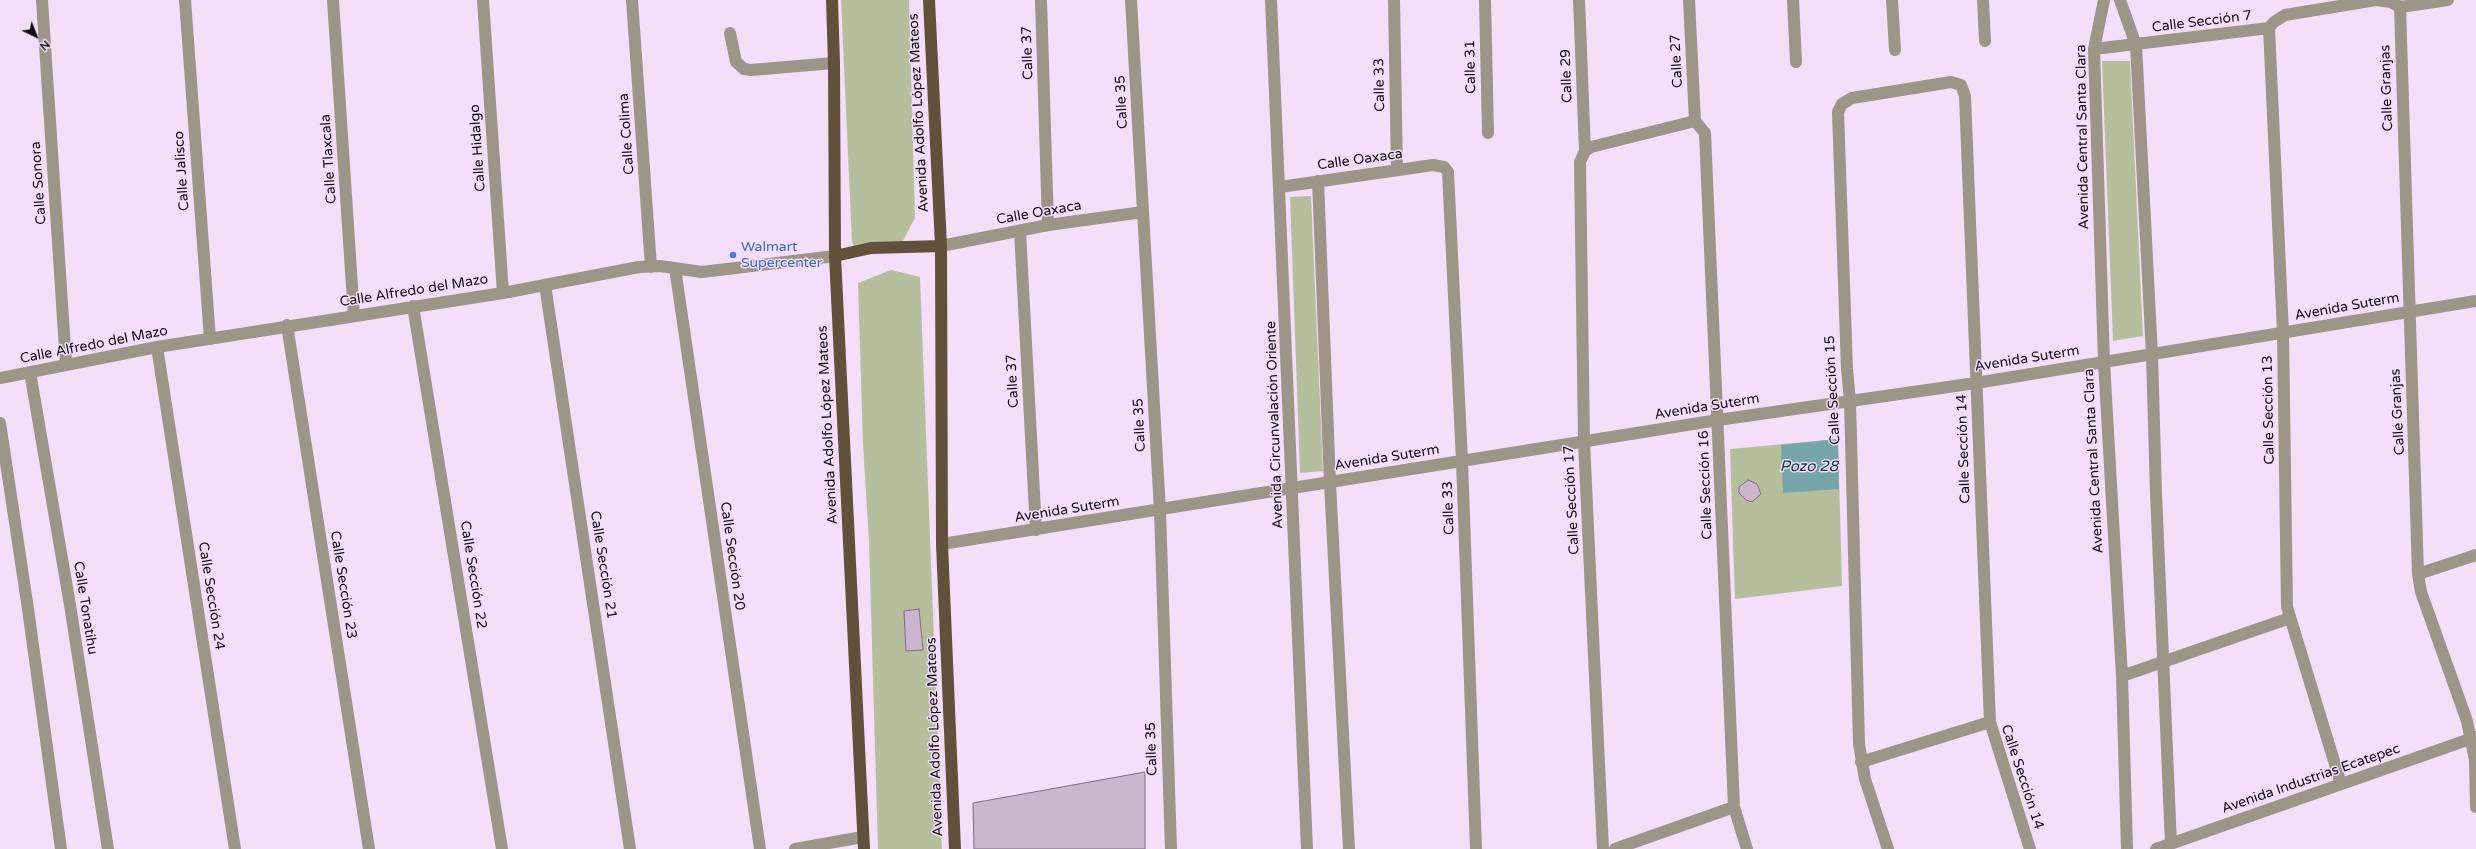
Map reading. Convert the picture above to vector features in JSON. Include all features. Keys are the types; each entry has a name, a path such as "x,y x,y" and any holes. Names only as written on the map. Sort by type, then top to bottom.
{"main road":[{"name":"Avenida Adolfo López Mateos","path":"832,0 834,63 834,256 864,843"},
{"name":"Avenida Adolfo López Mateos","path":"929,0 941,246 942,544 955,849"},
{"path":"834,256 871,248 941,246"}],"street":[{"name":"Calle Sonora","path":"42,0 66,364"},
{"name":"Calle Jalisco","path":"185,0 210,339"},
{"name":"Calle Tlaxcala","path":"333,0 354,316"},
{"name":"Calle Hidalgo","path":"483,0 503,293"},
{"name":"Calle Colima","path":"632,0 651,266"},
{"name":"Calle 37","path":"1041,0 1048,225"},
{"name":"Calle 35","path":"1131,0 1160,511 1170,849"},
{"name":"Avenida Circunvalación Oriente","path":"1271,0 1293,489 1307,849"},
{"name":"Calle 33","path":"1394,0 1397,170"},
{"name":"Calle 31","path":"1485,0 1488,133"},
{"name":"Calle 29","path":"1579,0 1585,151"},
{"name":"Calle 27","path":"1688,0 1696,121"},
{"path":"1793,0 1796,62"},
{"path":"1892,0 1895,50"},
{"path":"1983,0 1985,41"},
{"name":"Avenida Central Santa Clara","path":"2104,0 2094,49 2104,362 2122,676 2127,849"},
{"path":"2120,0 2136,45 2152,355 2171,844"},
{"name":"Calle Sección 7","path":"2094,49 2269,28 2279,17 2286,14 2376,0 2391,2 2400,7 2448,0"},
{"name":"Calle Granjas","path":"2400,7 2408,312 2418,574 2421,592 2474,738 2476,807"},
{"name":"Calle Sección 13","path":"2269,28 2283,333 2287,607 2342,784"},
{"path":"730,33 736,62 744,69 751,70 834,63"},
{"name":"Calle Sección 14","path":"1897,92 1951,82 1957,82 1964,89 1990,722 2030,849"},
{"name":"Calle Sección 15","path":"1888,849 1861,762 1850,400 1847,369 1838,112 1842,104 1852,98 1897,92"},
{"path":"1585,151 1598,145 1696,121"},
{"name":"Calle Sección 16","path":"1696,121 1705,133 1734,807 1747,849"},
{"name":"Calle Sección 17","path":"1585,151 1580,162 1584,442 1603,849"},
{"name":"Calle Oaxaca","path":"1280,187 1433,165 1444,167"},
{"name":"Calle 33","path":"1444,167 1449,177 1462,461 1476,849"},
{"path":"1318,181 1330,483 1349,849"},
{"name":"Calle Oaxaca","path":"941,246 1048,225 1143,212"},
{"name":"Calle 37","path":"1020,231 1036,530"},
{"name":"Calle Alfredo del Mazo","path":"0,378 157,347 287,325 503,293 651,266 702,272 834,256"},
{"name":"Calle Sección 20","path":"675,268 760,849"},
{"name":"Calle Sección 21","path":"545,285 630,849"},
{"name":"Avenida Suterm","path":"942,544 1160,511 1718,420 1976,383 2476,301"},
{"name":"Calle Sección 22","path":"414,306 502,849"},
{"name":"Calle Sección 23","path":"287,325 369,849"},
{"name":"Calle Sección 24","path":"157,347 235,849"},
{"name":"Calle Tonatihu","path":"30,372 70,605 108,849"},
{"path":"0,423 28,609 61,849"},
{"path":"2418,574 2476,555"},
{"path":"2122,676 2290,618"},
{"path":"1861,762 1990,722"},
{"name":"Avenida Industrias Ecatepec","path":"2156,849 2474,738"},
{"path":"1615,849 1734,807"},
{"path":"795,849 864,843"}],"shaded area":[{"path":"841,0 909,0 915,218 897,252 858,254 852,242"},
{"path":"2102,61 2130,61 2143,336 2113,341"},
{"path":"1311,196 1323,471 1300,473 1290,197"},
{"path":"891,270 920,277 942,849 878,849 869,542 863,444 858,283"},
{"path":"1838,439 1842,586 1735,599 1730,449"}],"water":[{"name":"Pozo 28","path":"1838,439 1839,489 1783,493 1781,445"}],"building":[{"path":"1748,480 1757,484 1761,494 1752,502 1746,500 1739,493 1739,487"},
{"path":"919,609 923,650 906,651 904,611"},
{"path":"1145,772 1145,849 974,849 973,803"}],"place":[{"name":"Walmart Supercenter","path":"733,255"}]}
